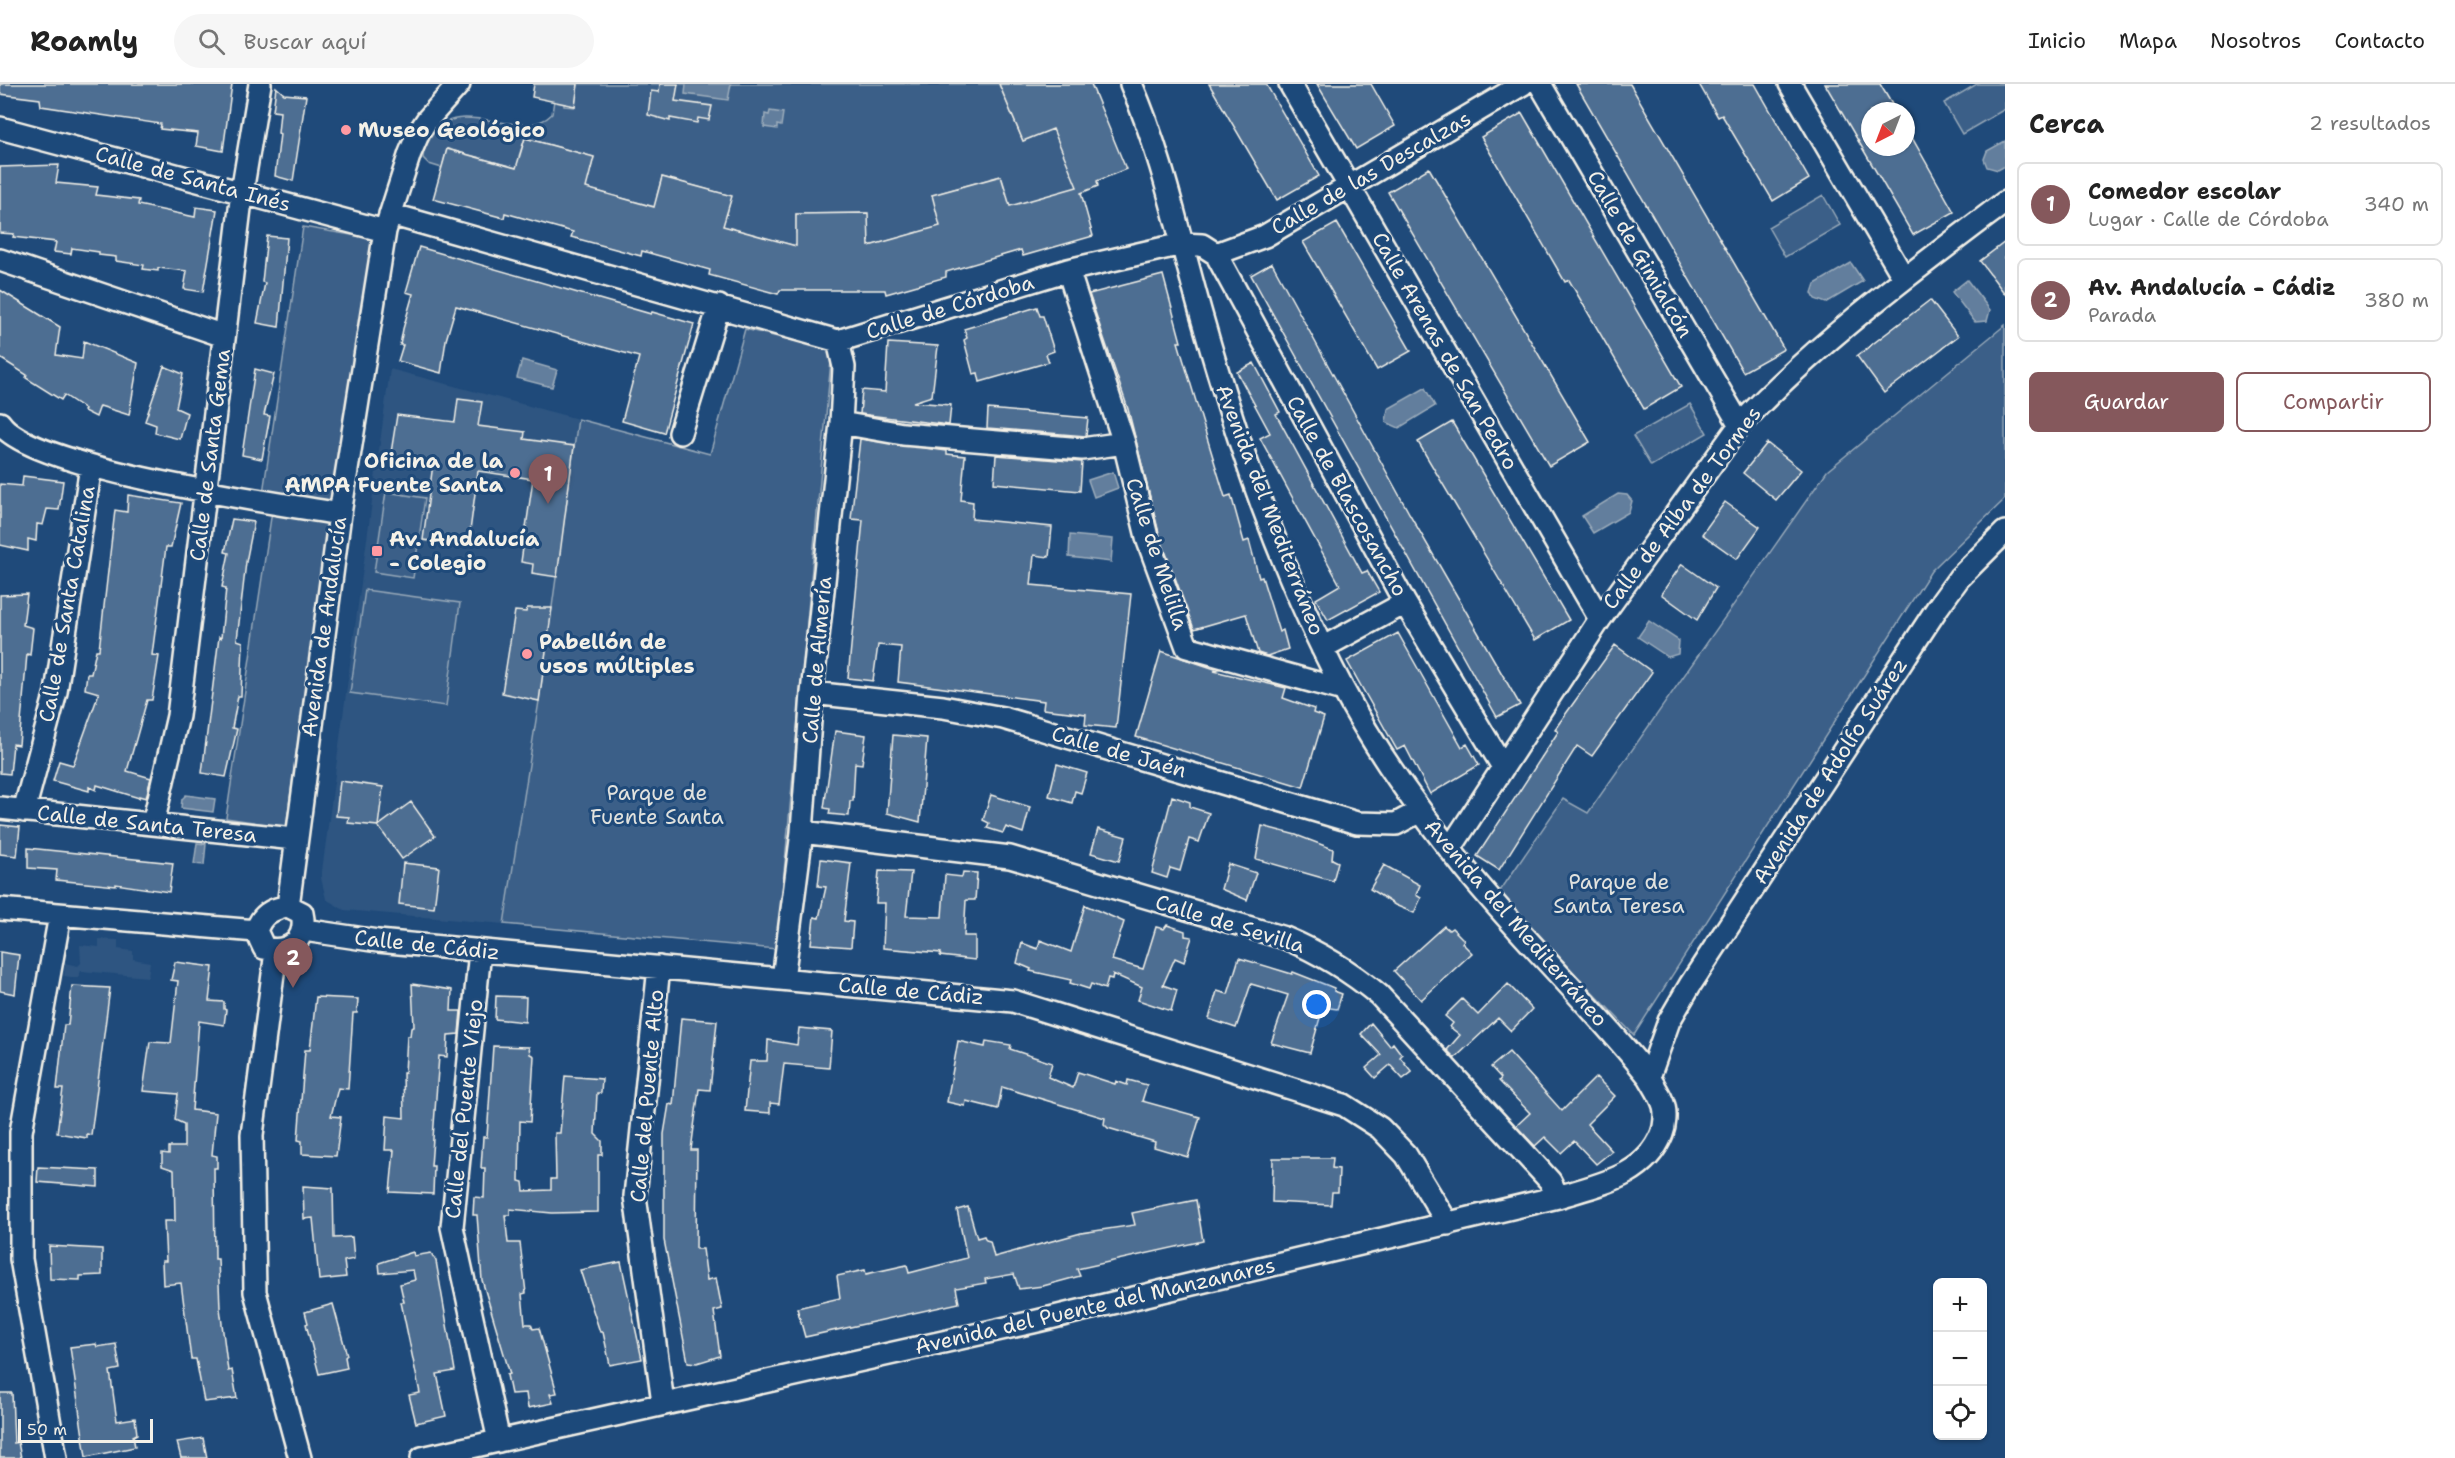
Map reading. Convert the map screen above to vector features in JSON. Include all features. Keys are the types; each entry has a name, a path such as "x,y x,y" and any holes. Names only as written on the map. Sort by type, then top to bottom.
{"street":[{"name":"Calle de Santa Gema","path":"153,824 178,716 242,192 260,84"},
{"name":"Avenida de Andalucía","path":"288,906 294,839 340,514 387,222 419,132 459,84"},
{"name":"Avenida del Mediterráneo","path":"1131,84 1165,183 1216,368 1247,461 1283,556 1322,648 1343,690 1420,811 1450,849 1633,1057"},
{"name":"Calle Arenas de San Pedro","path":"1290,84 1600,618"},
{"name":"Calle de las Descalzas","path":"1216,254 1265,236 1523,84"},
{"name":"Calle de Gimialcón","path":"1540,84 1740,425"},
{"path":"1790,84 1904,278"},
{"name":"Calle de Santa Inés","path":"0,128 242,192 387,222"},
{"name":"Calle de Alba de Tormes","path":"1450,849 1600,618 1740,425 1763,400 1904,278 2005,202"},
{"name":"Calle de Córdoba","path":"387,222 719,306 838,341 1068,270 1182,244"},
{"path":"1182,244 1202,245 1216,254"},
{"name":"Calle de Blascosancho","path":"1216,254 1405,603 1503,767"},
{"path":"0,260 224,336"},
{"name":"Calle de Melilla","path":"1068,270 1124,443 1148,541 1187,647 1343,690"},
{"path":"680,434 719,306"},
{"name":"Calle de Almería","path":"783,979 802,832 812,693 841,423 844,367 838,341"},
{"path":"841,423 903,434 1082,449 1124,443"},
{"path":"2,431 45,452 91,466 207,491 340,514"},
{"name":"Calle de Santa Catalina","path":"24,811 56,692 91,466"},
{"name":"Avenida de Adolfo Suárez","path":"1649,1077 1669,1021 1690,984 1938,607 1959,578 2005,532"},
{"path":"1322,648 1405,603"},
{"name":"Calle de Jaén","path":"812,693 943,707 1003,718 1357,823 1396,824 1420,811"},
{"name":"Calle de Santa Teresa","path":"0,808 294,839"},
{"name":"Calle de Sevilla","path":"802,832 1010,857 1286,938 1318,952 1351,972 1379,995 1550,1181 1558,1197"},
{"path":"288,906 302,913 303,930 293,945 276,951 264,948 256,932 260,920 267,913 288,906"},
{"path":"0,909 256,932"},
{"path":"56,1458 21,1259 21,1132 60,915"},
{"name":"Calle de Cádiz","path":"303,930 378,941 1013,1001 1344,1105 1380,1128 1406,1155 1448,1224"},
{"path":"276,951 252,1135 255,1292 300,1458"},
{"name":"Calle del Puente Viejo","path":"480,951 452,1227 499,1441"},
{"name":"Calle del Puente Alto","path":"659,967 635,1196 663,1403"},
{"name":"Avenida de Adolfo Suárez","path":"1633,1057 1669,1021"},
{"name":"Avenida del Puente del Manzanares","path":"422,1458 1033,1322 1558,1197 1615,1179 1640,1167 1656,1148 1664,1128 1665,1108 1649,1077 1633,1057"}],"shaded area":[{"path":"686,84 731,84 728,100 685,94"},
{"path":"770,111 783,113 781,126 777,125 777,129 764,127 765,114 769,115"},
{"path":"2005,141 2005,166 1998,170 1987,167 1984,159 1987,151"},
{"path":"1851,263 1863,281 1826,303 1815,299 1812,293 1815,284"},
{"path":"1967,280 1990,310 1987,321 1975,322 1952,292"},
{"path":"522,360 557,370 552,387 517,378"},
{"path":"390,369 578,419 539,701 504,924 344,910 326,899 321,878"},
{"path":"1425,388 1435,406 1399,428 1386,422 1388,409"},
{"path":"1113,472 1118,488 1094,497 1088,480"},
{"path":"1618,494 1627,495 1632,501 1629,512 1593,533 1582,516"},
{"path":"1070,535 1113,539 1111,562 1069,557"},
{"path":"1649,621 1679,641 1678,654 1668,657 1638,637"},
{"path":"186,795 215,799 213,812 181,808 182,799"},
{"path":"197,843 206,844 204,865 194,864"},
{"path":"99,939 118,940 118,949 133,951 133,959 150,962 148,977 81,971 78,978 64,976 65,963 78,966 81,963 80,945 99,947"}],"green space":[{"path":"578,84 999,84 1023,141 1033,137 1046,111 1081,194 998,210 995,197 1007,194 1001,176 932,195 952,223 873,245 856,245 868,232 867,213 796,214 796,233 808,233 808,245 792,245 711,223 715,211 727,214 731,196 662,177 657,195 666,210 574,185 578,173 589,175 594,157 525,138 519,156 531,160 528,171 447,149 442,168 429,164 423,158 428,142 442,124 456,119 472,118 507,123 539,122 552,114 554,100 564,101 564,106 575,107"},
{"path":"1977,84 2005,84 2005,109 1962,134 1944,103"},
{"path":"1823,195 1840,225 1785,257 1768,227"},
{"path":"303,227 376,239 335,504 263,493"},
{"name":"Parque de Santa Teresa","path":"2005,325 2005,499 1931,571 1634,1035 1498,894 1563,799 1588,813 1827,471"},
{"name":"Parque de Fuente Santa","path":"745,329 832,350 777,949 504,924 539,701 578,419 710,454"},
{"path":"1690,404 1707,433 1651,466 1633,436"},
{"path":"386,492 425,498 413,578 374,572"},
{"path":"272,511 329,521 286,827 226,818"},
{"path":"365,590 460,603 446,706 350,693"}],"building":[{"path":"0,84 232,84 223,151 196,146 198,133 160,129 161,124 41,106 40,99 0,94"},
{"path":"534,84 578,84 575,106 532,97"},
{"path":"660,84 678,84 675,101 712,106 709,120 698,118 697,123 670,118 670,121 648,115 651,91 659,92"},
{"path":"999,84 1091,84 1126,169 1097,181 1098,186 1081,193 1093,236 1023,256 1021,250 946,272 946,277 886,294 885,290 780,290 778,294 709,275 710,270 642,251 641,256 571,237 573,232 505,213 504,218 433,199 447,149 516,168 525,138 594,157 586,188 654,207 662,177 732,196 723,226 796,246 796,214 868,213 869,246 940,226 932,195 1001,176 1010,206 1077,187 1053,129 1023,141"},
{"path":"1209,84 1266,84 1319,176 1277,200"},
{"path":"1317,84 1371,84 1395,126 1356,149"},
{"path":"1576,84 1630,84 1784,349 1743,372"},
{"path":"1699,84 1755,84 1809,179 1773,201 1722,115 1718,117"},
{"path":"1825,84 1880,84 1891,102 1861,102 1861,146"},
{"path":"276,87 284,94 306,96 293,181 275,176 280,134 278,133 280,112 273,111"},
{"path":"1522,113 1681,387 1644,409 1569,280 1565,282 1481,137"},
{"path":"1915,143 1954,212 1913,235 1867,156 1915,156"},
{"path":"59,165 56,183 98,187 96,195 139,200 138,205 195,217 196,207 217,210 203,292 184,289 187,271 143,269 144,265 116,261 116,257 72,248 71,254 54,252 56,242 13,237 14,234 0,233 0,167"},
{"path":"1429,168 1590,442 1549,466 1388,192"},
{"path":"1337,223 1411,351 1377,370 1303,242"},
{"path":"267,236 287,238 279,327 257,323 265,283 262,282"},
{"path":"2005,242 2005,294 1980,261"},
{"path":"419,247 651,314 652,312 694,324 664,433 622,421 639,357 456,306 446,340 441,373 398,361 403,345 400,345 403,329 413,294 406,292"},
{"path":"1272,263 1409,513 1520,705 1497,717 1251,275"},
{"path":"1163,275 1181,342 1178,342 1225,497 1231,495 1244,542 1249,540 1259,578 1262,577 1279,632 1283,630 1288,649 1267,656 1258,653 1246,614 1194,629 1160,537 1128,409 1089,294"},
{"path":"0,290 60,327 56,355 82,359 84,341 138,363 129,415 100,406 96,417 84,411 85,409 64,395 61,400 0,358"},
{"path":"1930,300 1958,336 1884,393 1857,356"},
{"path":"1037,307 1040,316 1043,316 1054,351 1046,354 1049,362 980,382 978,373 973,374 964,340 967,338 964,329"},
{"path":"888,343 938,346 932,396 913,402 951,405 949,425 860,414 862,390 885,392"},
{"path":"1254,363 1280,412 1276,414 1362,573 1367,571 1379,592 1328,620 1316,599 1340,585 1260,438 1270,433 1237,372"},
{"path":"164,366 183,374 176,408 187,413 180,439 155,433 156,425 145,421"},
{"path":"255,369 274,374 264,415 270,416 262,459 242,455"},
{"path":"458,399 482,402 478,426 525,432 524,439 574,446 557,577 532,573 533,564 521,562 533,479 478,471 468,546 423,540 433,464 390,459 397,415 455,422"},
{"path":"988,409 1088,418 1086,436 987,428"},
{"path":"1452,422 1569,620 1535,640 1418,442"},
{"path":"860,439 947,451 947,454 965,456 961,500 973,502 972,519 1052,527 1049,557 1034,555 1031,585 1131,594 1116,728 1085,725 1086,714 1043,709 1044,701 898,682 901,647 878,645 873,681 848,678 863,520 851,519"},
{"path":"1767,443 1801,470 1776,500 1743,473"},
{"path":"996,455 1082,462 1080,491 994,483"},
{"path":"23,476 63,481 59,510 47,509 43,525 37,524 36,541 28,539 28,551 0,545 0,484 22,486"},
{"path":"128,495 181,503 171,547 166,547 152,655 159,656 152,700 147,700 127,771 151,778 146,798 97,785 96,790 89,787 89,791 53,781 59,761 73,765 99,693 85,689 87,674 91,674 96,650 99,650 115,510 127,512"},
{"path":"1725,502 1760,527 1737,559 1702,534"},
{"path":"232,519 254,522 246,562 237,640 243,642 241,696 238,696 232,728 237,729 226,777 202,773 219,637 221,638 226,588 222,587 229,553 225,552"},
{"path":"1682,564 1716,588 1697,620 1661,594"},
{"path":"27,594 23,625 33,628 30,655 27,654 19,745 13,744 10,774 0,773 0,595"},
{"name":"Pabellón de usos múltiples","path":"527,608 552,608 539,701 502,693 515,611 526,612"},
{"path":"1398,633 1462,747 1467,744 1479,765 1430,794 1405,746 1397,750 1347,661"},
{"path":"1615,645 1652,672 1592,756 1577,746 1499,870 1477,856 1558,732 1555,729"},
{"path":"1161,651 1218,670 1214,671 1286,688 1283,698 1314,709 1313,713 1324,717 1303,787 1136,737"},
{"path":"835,731 866,735 862,764 855,763 853,801 850,801 849,816 829,814 830,809 824,808"},
{"path":"893,735 927,738 920,822 887,813"},
{"path":"1057,764 1087,773 1081,793 1075,791 1072,803 1049,796"},
{"path":"340,781 383,787 378,826 348,823 349,817 336,816"},
{"path":"991,795 1030,807 1023,833 1006,827 1003,833 987,828 989,823 983,820"},
{"path":"1172,796 1190,802 1190,807 1209,813 1199,842 1189,839 1180,871 1170,868 1167,878 1152,873"},
{"path":"411,802 435,836 402,859 378,826"},
{"path":"0,825 20,827 17,856 0,854"},
{"path":"1262,826 1296,835 1333,849 1332,859 1338,862 1333,881 1256,859"},
{"path":"1098,829 1126,837 1119,861 1091,853"},
{"path":"28,848 173,863 169,892 116,884 116,886 56,880 57,870 28,868"},
{"path":"821,859 851,863 844,921 853,922 851,947 811,944 814,917 819,918 826,887 818,886"},
{"path":"403,863 439,867 434,908 399,904"},
{"path":"1228,864 1256,873 1247,900 1221,889"},
{"path":"1384,865 1420,885 1416,895 1421,898 1414,913 1395,905 1370,889"},
{"path":"879,871 911,872 906,916 942,917 945,875 962,877 963,872 977,873 975,900 966,900 964,936 975,936 975,960 940,956 941,953 883,948 885,903 876,903"},
{"path":"1085,905 1124,922 1112,960 1143,969 1156,927 1164,929 1167,925 1185,931 1185,936 1192,937 1184,962 1175,958 1163,985 1177,990 1171,1011 1138,1000 1142,987 1113,974 1112,979 1108,978 1105,989 1091,984 1089,989 1070,983 1071,980 1030,971 1031,969 1017,963 1022,943 1038,949 1040,940 1071,952"},
{"path":"1444,926 1449,930 1452,928 1464,940 1462,943 1472,953 1421,1000 1394,971"},
{"path":"0,952 19,955 15,994 0,991"},
{"path":"1239,958 1292,974 1293,972 1334,988 1334,991 1342,994 1337,1009 1323,1007 1310,1053 1271,1043 1288,995 1251,984 1236,1028 1209,1019 1217,991 1228,994"},
{"path":"175,962 213,967 209,1001 224,1002 226,1010 224,1025 199,1021 192,1110 216,1113 212,1155 217,1156 217,1168 214,1168 215,1259 218,1259 220,1308 228,1371 232,1370 237,1398 204,1402 196,1359 191,1359 181,1283 163,1285 162,1261 166,1261 164,1221 175,1221 174,1170 162,1166 162,1153 169,1154 169,1147 184,1147 184,1124 175,1120 178,1094 143,1091 150,1042 171,1043 178,981 171,980"},
{"path":"412,984 452,990 451,1011 461,1011 459,1034 448,1035 447,1057 439,1056 431,1166 434,1166 433,1194 390,1192 394,1150 385,1150 387,1116 404,1118 403,1073 405,1073 407,1036 410,1036 411,1028 414,1027"},
{"path":"1508,984 1532,1009 1511,1031 1498,1018 1455,1058 1447,1050 1460,1035 1450,1027 1453,1023 1445,1016 1462,999 1478,1015"},
{"path":"72,986 110,988 91,1135 87,1134 87,1138 57,1133 63,1089 57,1089 64,1025 68,1025"},
{"path":"496,996 526,997 525,1022 495,1019"},
{"path":"316,997 358,999 357,1013 353,1013 348,1089 338,1088 331,1116 341,1117 336,1156 302,1154 302,1141 298,1140 305,1050 310,1050"},
{"path":"681,1018 717,1021 710,1090 699,1089 691,1150 697,1150 696,1249 703,1249 707,1280 716,1278 722,1309 714,1311 720,1356 697,1363 688,1362 664,1240 664,1134 669,1104 673,1105"},
{"path":"1371,1023 1390,1046 1393,1043 1402,1055 1400,1057 1412,1072 1403,1079 1390,1065 1375,1078 1366,1068 1381,1055 1361,1034"},
{"path":"799,1028 832,1031 829,1068 784,1064 779,1104 770,1103 770,1113 745,1111 750,1061 767,1061 768,1040 797,1045"},
{"path":"958,1041 985,1047 986,1041 1011,1045 1010,1049 1052,1063 1048,1077 1073,1088 1078,1072 1115,1084 1116,1081 1127,1085 1128,1080 1147,1085 1142,1101 1200,1117 1188,1157 1154,1147 1155,1142 1108,1128 1104,1124 1105,1118 1002,1087 998,1109 966,1101 965,1106 947,1102"},
{"path":"493,1046 529,1047 530,1054 534,1056 530,1122 520,1121 519,1181 523,1182 524,1191 551,1190 551,1179 556,1179 555,1133 560,1133 565,1076 602,1079 601,1093 597,1093 595,1134 602,1141 602,1155 598,1155 598,1212 552,1213 510,1209 510,1215 505,1215 508,1243 520,1243 526,1293 522,1294 525,1324 531,1324 533,1329 539,1328 557,1393 550,1394 553,1403 528,1408 526,1393 511,1394 507,1375 510,1374 482,1280 477,1215 473,1215 474,1197 484,1198 485,1168 481,1168 483,1137 487,1137"},
{"path":"1509,1052 1562,1111 1596,1077 1615,1096 1587,1124 1612,1151 1596,1164 1574,1141 1561,1153 1545,1137 1535,1146 1516,1126 1530,1113 1499,1081 1501,1078 1491,1067"},
{"path":"1273,1158 1333,1158 1332,1168 1339,1169 1338,1192 1332,1192 1331,1205 1272,1202"},
{"path":"38,1167 98,1170 98,1187 37,1182"},
{"path":"303,1186 333,1188 334,1238 352,1237 354,1259 344,1261 346,1277 319,1280 313,1218 304,1219"},
{"path":"1196,1200 1203,1241 1077,1269 1080,1276 1043,1286 1019,1289 1014,1274 985,1279 986,1283 956,1288 959,1303 805,1337 797,1308 840,1298 837,1276 865,1270 866,1274 907,1265 909,1273 967,1258 957,1210 968,1207 977,1238 984,1236 990,1241 994,1257 1081,1233 1135,1225 1132,1213"},
{"path":"49,1246 102,1249 102,1275 80,1276 80,1280 50,1279"},
{"path":"413,1252 414,1256 431,1253 436,1261 455,1371 437,1374 446,1416 416,1423 409,1395 420,1393 401,1302 404,1302 400,1284 415,1280 413,1270 380,1273 379,1263"},
{"path":"621,1262 642,1359 610,1365 603,1332 600,1332 580,1270"},
{"path":"333,1304 347,1355 345,1357 347,1368 319,1374 305,1312"},
{"path":"96,1344 97,1347 116,1344 120,1369 110,1371 117,1421 135,1418 137,1434 133,1436 135,1447 86,1457 70,1347"},
{"path":"0,1393 12,1393 14,1443 18,1442 21,1458 0,1458"},
{"path":"203,1438 207,1458 181,1458 177,1442"}],"place":[{"name":"Museo Geológico","path":"346,130"},
{"name":"Oficina de la AMPA Fuente Santa","path":"515,473"},
{"name":"Comedor escolar","path":"548,504"},
{"name":"Av. Andalucía - Colegio","path":"377,551"},
{"name":"Pabellón de usos múltiples","path":"527,654"},
{"name":"Av. Andalucía - Cádiz","path":"293,988"}]}
